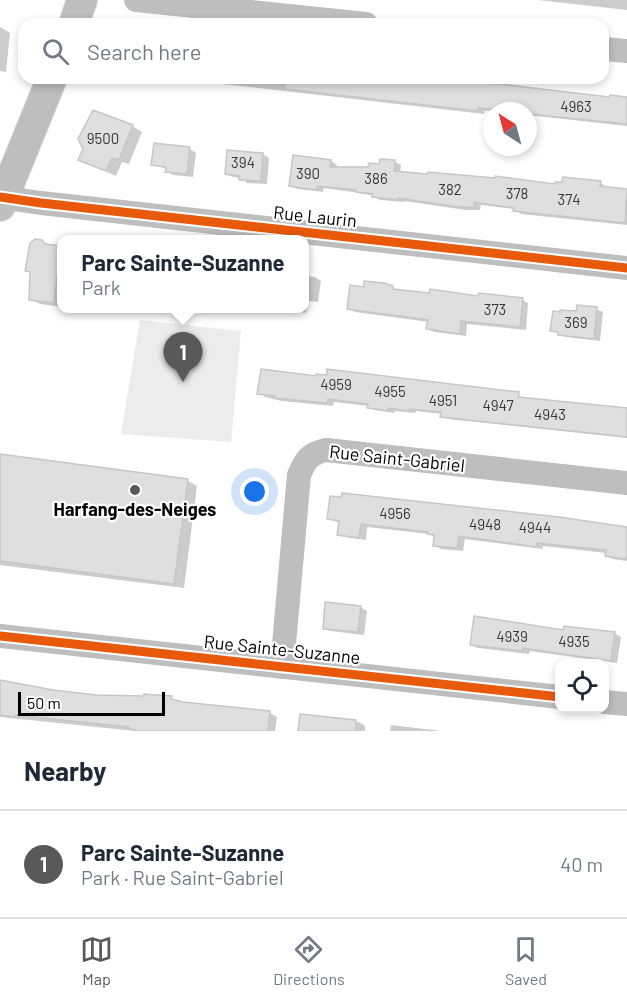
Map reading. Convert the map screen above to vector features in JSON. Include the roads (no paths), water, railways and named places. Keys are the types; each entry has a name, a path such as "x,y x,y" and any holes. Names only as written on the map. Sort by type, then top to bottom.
{"main road":[{"path":"76,18 82,0"},
{"path":"1,200 49,84"}],"street":[{"path":"136,0 308,18"},
{"path":"609,50 627,51"},
{"name":"Rue Laurin","path":"1,200 627,268"},
{"name":"Rue Saint-Gabriel","path":"282,667 299,475 306,459 316,453 326,450 627,483"},
{"name":"Rue Sainte-Suzanne","path":"0,636 555,696"},
{"path":"609,703 627,705"}],"place":[{"name":"Parc Sainte-Suzanne","path":"183,382"},
{"name":"Harfang-des-Neiges","path":"135,490"}]}
